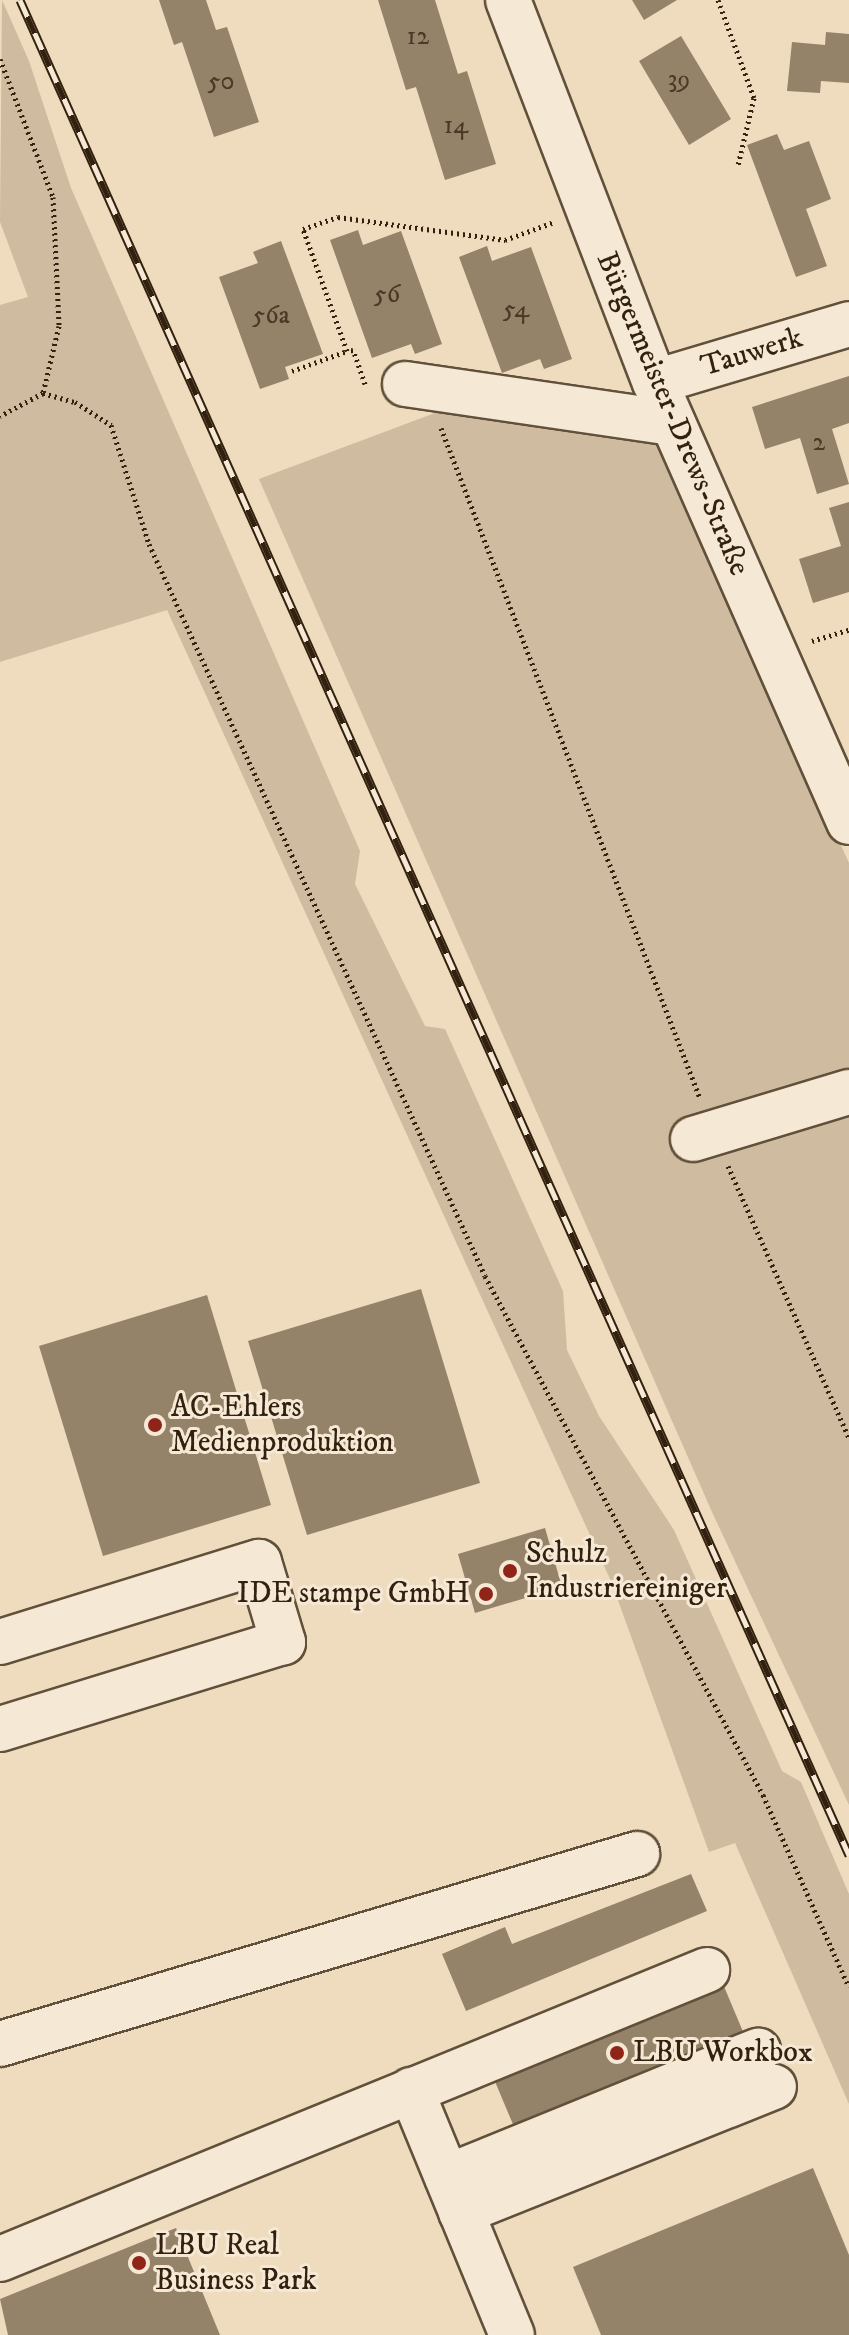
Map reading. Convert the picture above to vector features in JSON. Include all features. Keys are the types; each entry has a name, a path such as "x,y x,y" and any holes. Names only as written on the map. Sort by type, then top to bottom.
{"street":[{"name":"Bürgermeister-Drews-Straße","path":"508,0 672,423 849,822"},
{"name":"Tauwerk","path":"655,382 849,324"},
{"path":"403,390 672,423"},
{"path":"703,1136 849,1092"},
{"path":"0,1642 259,1562 283,1642 0,1729"},
{"path":"0,2044 637,1854"},
{"path":"0,2259 707,1970"},
{"path":"454,2194 766,2069"},
{"path":"411,2090 512,2335"}],"path":[{"path":"718,0 754,98 738,165"},
{"path":"0,59 53,197 59,326 43,393"},
{"path":"347,351 303,229 338,217 505,240 588,210"},
{"path":"292,371 353,350 434,411 703,1136 849,1438"},
{"path":"0,416 43,393 75,402 111,425 149,544 485,1276 763,1795 849,1987"}],"shaded area":[{"path":"2,0 29,61 71,188 360,851 355,884 425,1026 445,1029 563,1291 567,1350 599,1416 674,1530 782,1771 801,1782 849,1894 849,2104 735,1843 709,1852 611,1581 167,610 0,662 0,305 28,297 0,222"},
{"path":"443,410 656,432 849,863 849,1805 712,1512 259,479"}],"building":[{"path":"159,0 206,0 216,30 227,27 259,122 214,137 182,42 174,45"},
{"path":"378,0 435,0 458,74 467,71 496,164 445,180 416,87 406,90"},
{"path":"632,0 677,0 644,20"},
{"path":"826,32 849,34 849,83 821,81 820,93 787,91 792,42 825,45"},
{"path":"681,36 731,119 689,145 639,61"},
{"path":"777,134 784,150 809,141 831,199 806,209 827,266 796,277 747,145"},
{"path":"358,230 363,245 401,231 442,344 415,354 411,344 372,358 330,240"},
{"path":"281,241 323,354 285,367 289,379 260,389 219,277 258,263 253,252"},
{"path":"487,246 492,261 531,247 572,359 544,369 540,359 502,373 459,257"},
{"path":"849,376 849,423 832,429 849,484 817,494 800,438 765,449 752,407"},
{"path":"849,502 849,592 813,603 799,559 841,546 829,508"},
{"path":"421,1289 480,1483 307,1535 248,1341"},
{"name":"AC-Ehlers Medienproduktion","path":"207,1295 271,1505 103,1556 39,1346"},
{"name":"Schulz Industriereiniger","path":"545,1528 562,1587 475,1613 458,1554"},
{"path":"691,1874 707,1911 466,2011 442,1954 505,1927 512,1944"},
{"name":"LBU Workbox","path":"720,1977 744,2034 515,2129 491,2072"},
{"path":"813,2168 849,2255 849,2335 601,2335 573,2267"},
{"name":"LBU Real Business Park","path":"176,2228 220,2335 8,2335 0,2299"}],"railway":[{"path":"20,0 849,1855"}],"place":[{"name":"AC-Ehlers Medienproduktion","path":"155,1425"},
{"name":"Schulz Industriereiniger","path":"510,1571"},
{"name":"IDE stampe GmbH","path":"486,1594"},
{"name":"LBU Workbox","path":"617,2053"},
{"name":"LBU Real Business Park","path":"139,2263"}]}
